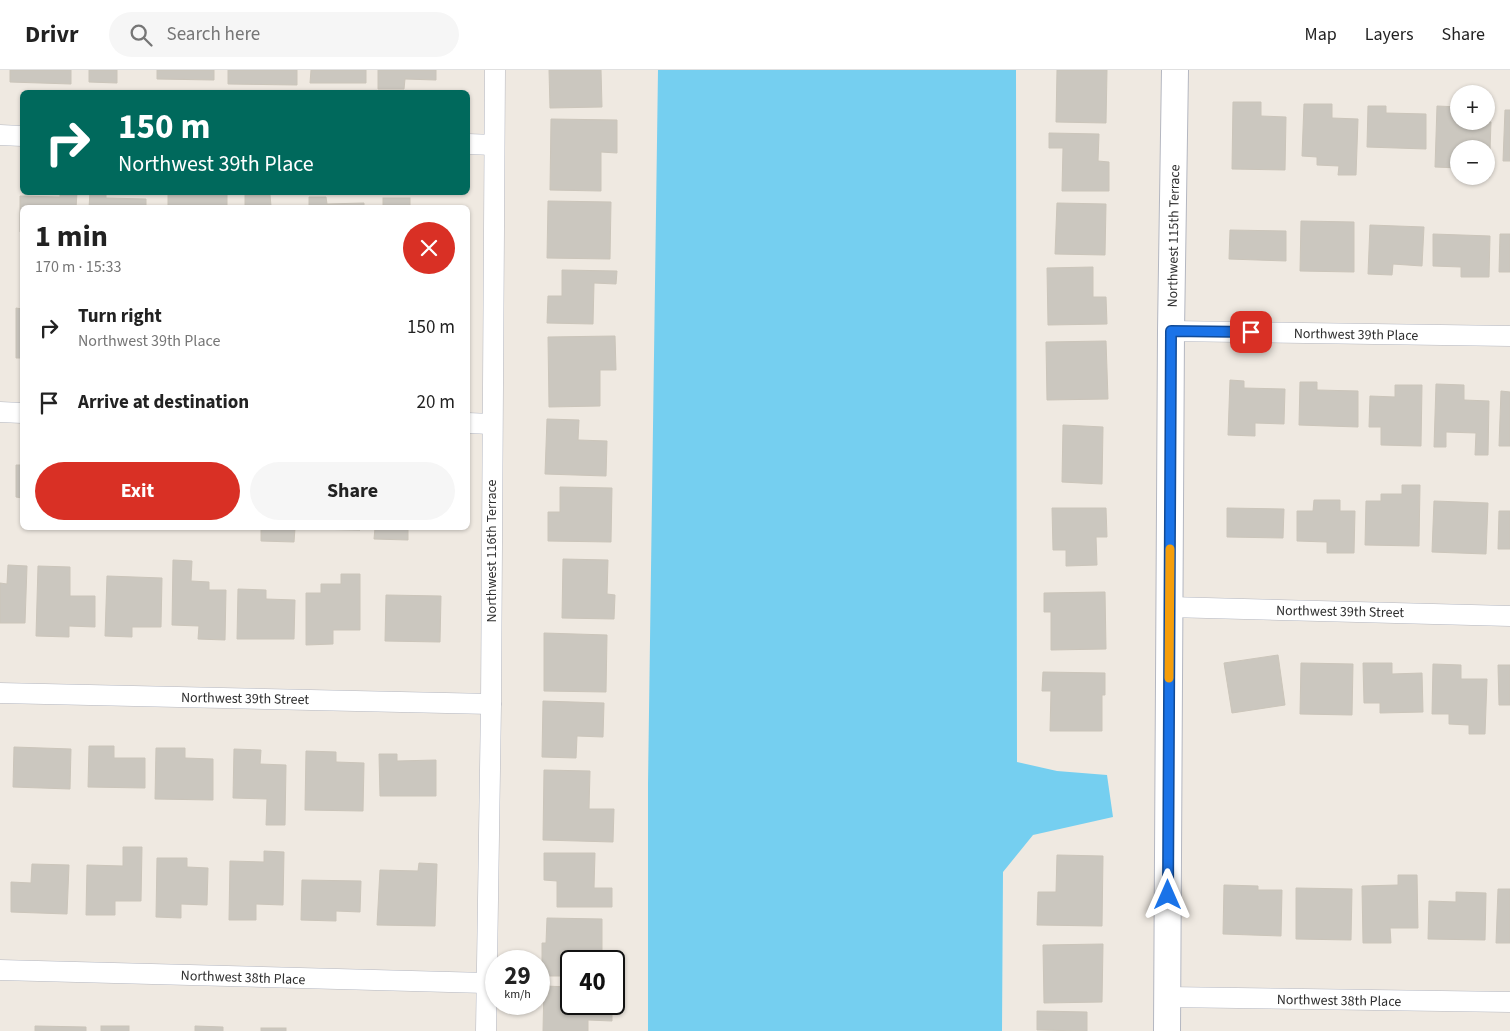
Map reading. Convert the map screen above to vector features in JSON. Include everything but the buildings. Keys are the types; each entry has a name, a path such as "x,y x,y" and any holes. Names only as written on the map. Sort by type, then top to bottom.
{"street":[{"name":"Northwest 116th Terrace","path":"487,950 491,704 495,70"},
{"name":"Northwest 115th Terrace","path":"1167,1031 1171,331 1176,70"},
{"path":"0,135 20,136"},
{"path":"470,144 494,145"},
{"name":"Northwest 39th Place","path":"1171,331 1510,336"},
{"path":"0,412 20,413"},
{"path":"470,423 492,424"},
{"name":"Northwest 39th Street","path":"1169,607 1510,616"},
{"name":"Northwest 39th Street","path":"0,693 491,704"},
{"name":"Northwest 38th Place","path":"0,970 485,984"},
{"name":"Northwest 38th Place","path":"1167,997 1510,1002"},
{"name":"Northwest 116th Terrace","path":"486,1015 486,1031"}],"water":[{"path":"658,70 1016,70 1017,762 1057,771 1107,775 1113,817 1033,835 1003,872 1002,1031 648,1031 648,784"}],"slow traffic":[{"path":"1169,678 1170,549"}],"route":[{"path":"1168,895 1171,331 1251,332"}]}
